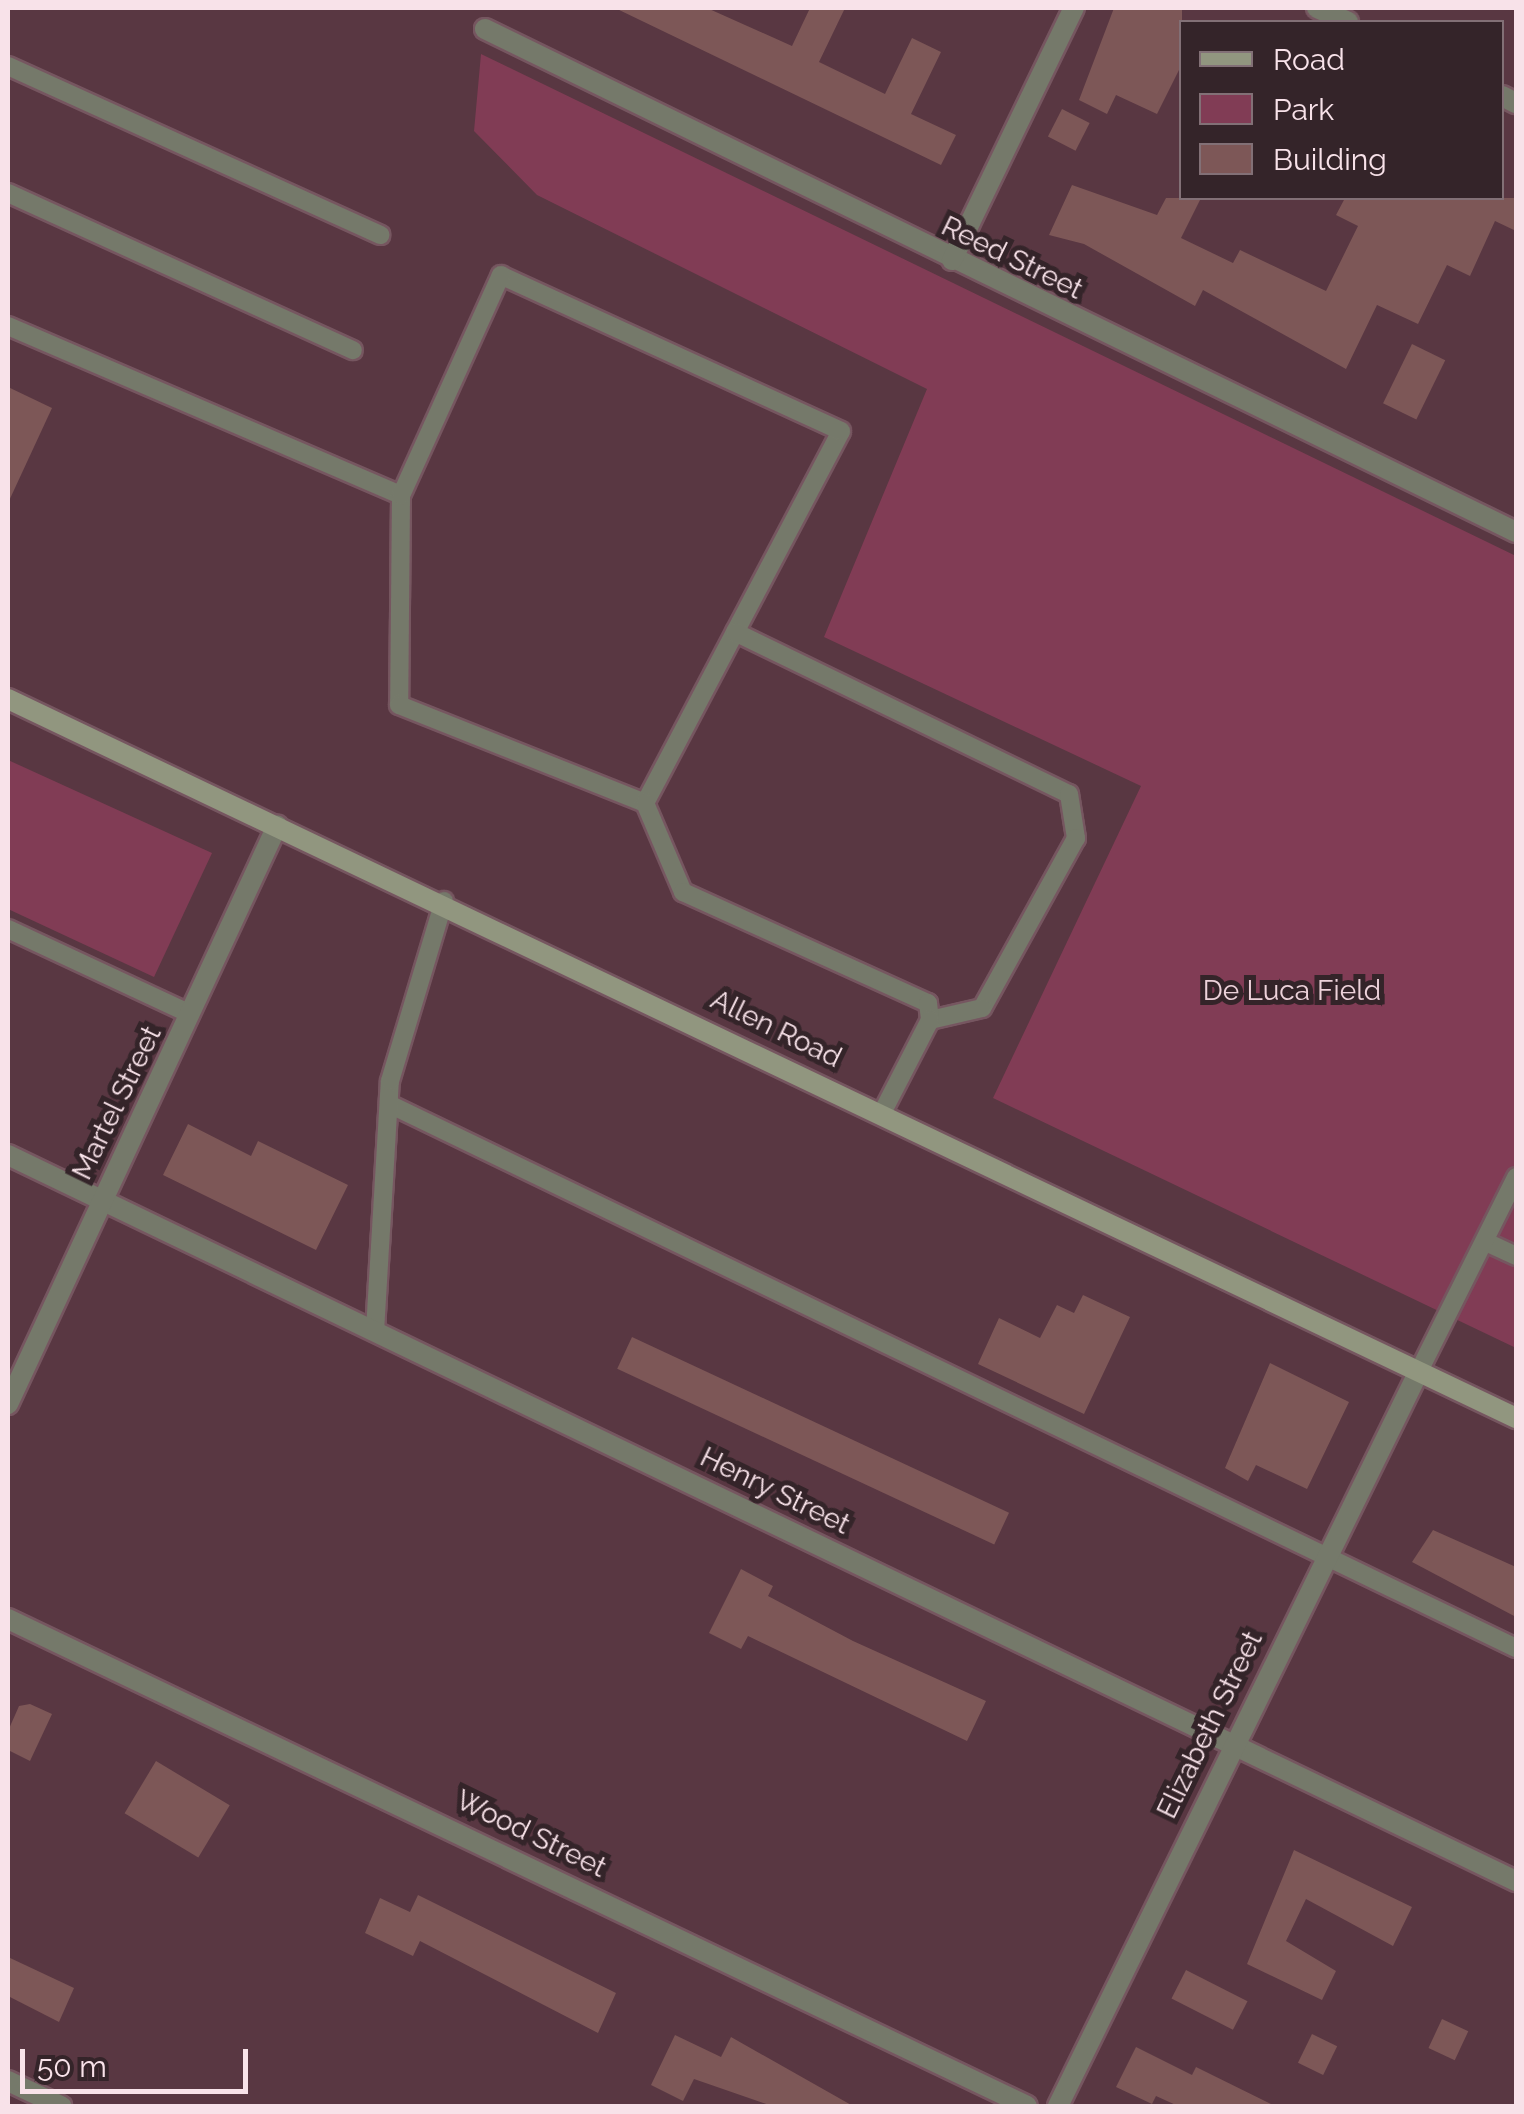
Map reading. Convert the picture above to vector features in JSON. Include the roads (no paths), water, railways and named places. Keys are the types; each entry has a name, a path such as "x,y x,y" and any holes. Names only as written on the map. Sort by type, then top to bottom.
{"main road":[{"name":"Allen Road","path":"8,700 444,901 1516,1418"}],"street":[{"path":"952,260 1074,8"},
{"path":"1317,8 1344,20"},
{"name":"Reed Street","path":"485,29 1516,532"},
{"name":"Martel Street","path":"8,1404 277,826"},
{"name":"Henry Street","path":"8,1155 1516,1881"},
{"name":"Elizabeth Street","path":"1058,2106 1231,1741 1418,1371"},
{"name":"Wood Street","path":"8,1618 1027,2106"},
{"path":"8,2081 61,2106"}],"lane":[{"path":"8,66 381,235"},
{"path":"8,192 352,350"},
{"path":"645,802 840,431 501,275 402,494 398,705 645,802 683,892 928,1003 930,1020 884,1111"},
{"path":"8,326 402,494"},
{"path":"735,632 1069,794 1076,838 982,1008 930,1020"},
{"path":"375,1330 389,1104 444,901"},
{"path":"8,928 190,1014"},
{"path":"389,1104 1516,1648"},
{"path":"1418,1371 1516,1177"},
{"path":"1486,1242 1516,1256"}],"park label":[{"name":"De Luca Field","path":"1292,991"}]}
